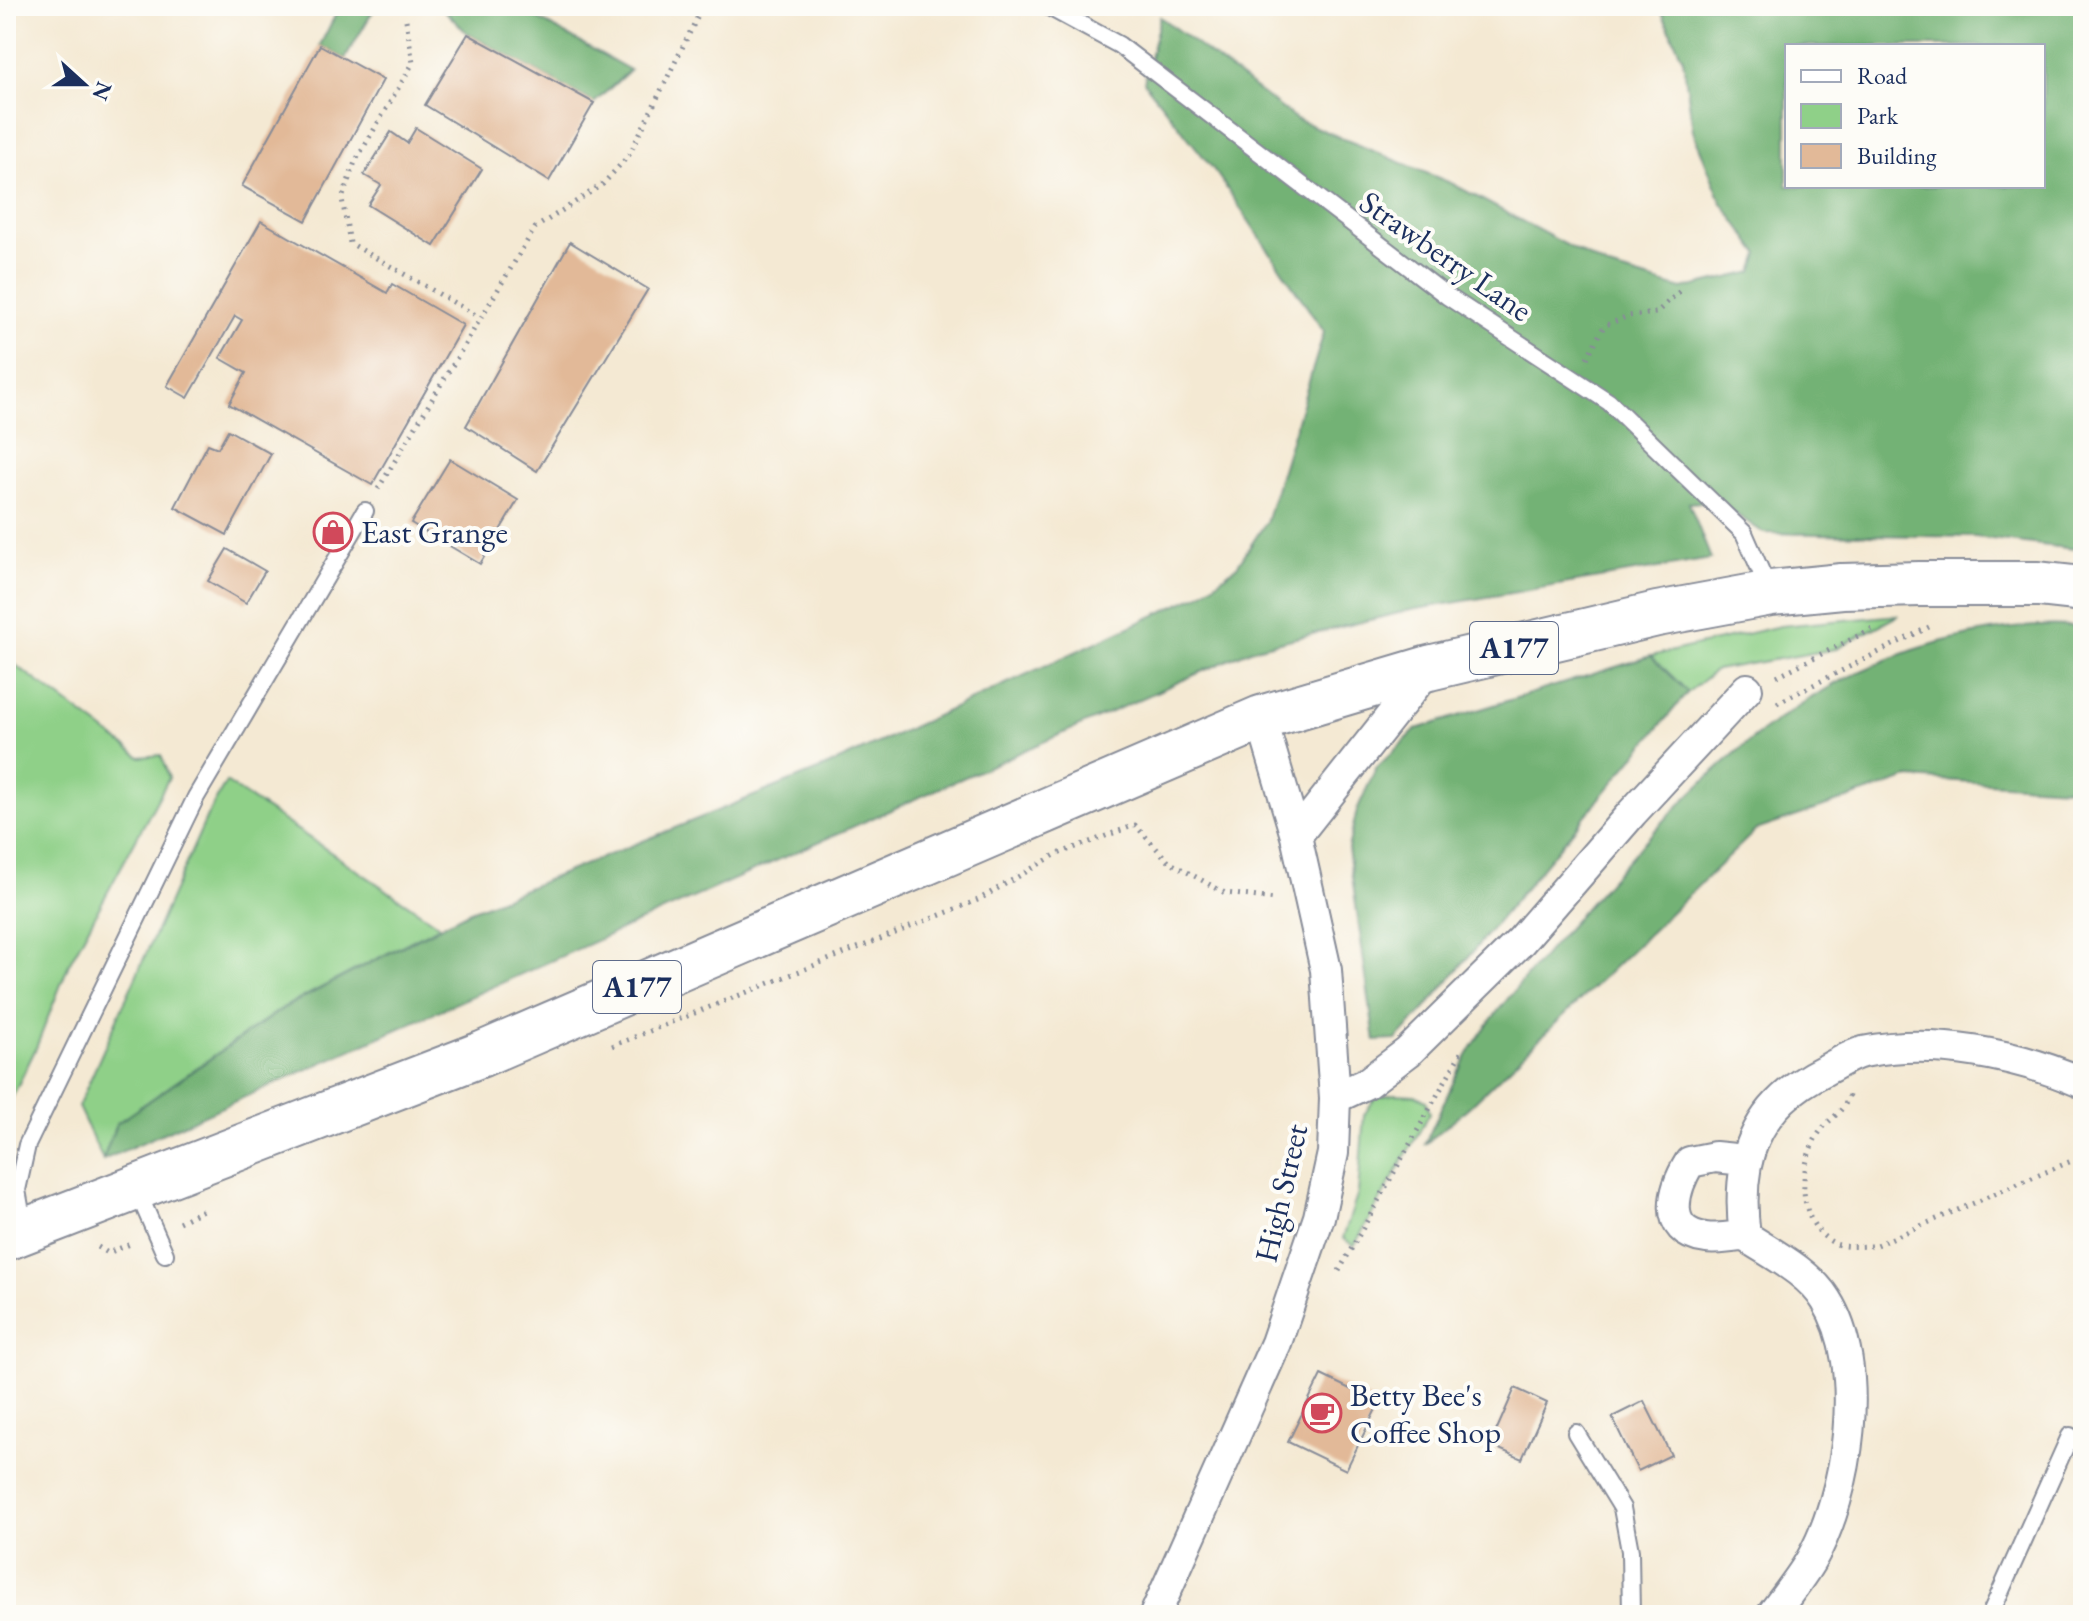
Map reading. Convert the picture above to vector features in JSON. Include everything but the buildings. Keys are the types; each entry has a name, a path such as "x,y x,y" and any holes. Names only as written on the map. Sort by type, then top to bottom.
{"main road":[{"name":"A177","path":"15,1234 482,1054 1261,718 1429,668 1657,614 1771,593 1842,586 1920,584 2038,584 2083,589"}],"street":[{"path":"1296,836 1429,668"},
{"path":"1335,1098 1367,1083 1408,1052 1757,699"},
{"name":"High Street","path":"1155,1615 1276,1343 1319,1217 1333,1153 1335,1098 1326,970 1296,836 1261,718"},
{"path":"1745,1236 1740,1199 1745,1160 1777,1102 1808,1078 1860,1052 1913,1047 1975,1052 2061,1073 2083,1083"},
{"path":"1745,1160 1715,1157 1690,1162 1677,1184 1673,1208 1684,1229 1704,1238 1745,1236 1795,1269 1825,1297 1842,1331 1852,1395 1838,1490 1812,1559 1772,1615"}],"lane":[{"name":"Strawberry Lane","path":"1047,6 1119,45 1447,296 1609,402 1744,533 1771,593"},
{"path":"15,1234 17,1190 27,1145 39,1117 196,797 365,511"},
{"path":"135,1187 165,1254"},
{"path":"1576,1433 1622,1508 1630,1551 1631,1615"},
{"path":"1990,1615 2070,1436"}],"path":[{"path":"365,511 535,228 603,184 629,155 703,6"},
{"path":"406,20 413,63 355,162 342,199 350,243 479,317"},
{"path":"1573,379 1604,326 1628,316 1656,313 1682,289"},
{"path":"1757,699 1899,615 1920,584"},
{"path":"1757,699 1934,625"},
{"path":"602,1050 978,900 1055,855 1135,825 1169,862 1225,893 1269,900 1308,889"},
{"path":"1296,1285 1332,1284 1420,1132 1468,1040"},
{"path":"1860,1052 1846,1106 1819,1133 1807,1158 1803,1184 1806,1210 1821,1235 1840,1246 1874,1246 2083,1156"},
{"path":"76,1209 92,1243 108,1253 156,1234 209,1207"}],"green space":[{"path":"340,6 376,6 345,59 320,45"},
{"path":"440,6 515,6 630,70 594,103 468,34"},
{"path":"1659,6 2083,6 2083,550 1975,537 1764,533 1716,501 1689,503 1711,559 1411,610 1255,648 103,1160 116,1124 285,1007 468,912 830,765 1201,594 1237,566 1266,522 1324,332 1217,174 1144,82 1160,17 1296,119 1453,184 1609,268 1682,289 1753,272 1759,254 1722,203 1693,131 1683,59"},
{"path":"1899,615 1835,649 1716,670 1688,692 1651,656 1780,626"},
{"path":"2040,626 2083,627 2083,789 1909,778 1756,830 1469,1107 1424,1145 1465,1058 1507,1000 1669,816 1755,737 1802,703 1853,675 1908,652 1997,630"},
{"path":"1651,656 1688,692 1425,1009 1396,1040 1375,1041 1348,848 1357,810 1376,768 1417,729"},
{"path":"6,658 140,757 161,755 169,778 69,964 36,1048 6,1110"},
{"path":"226,782 440,926 284,1007 116,1124 103,1160 78,1107 208,814"},
{"path":"1394,1094 1415,1095 1426,1101 1430,1113 1354,1246 1343,1238 1358,1193 1364,1115 1375,1098"}],"place":[{"name":"East Grange","path":"333,532"},
{"name":"Betty Bee's Coffee Shop","path":"1322,1413"}]}
